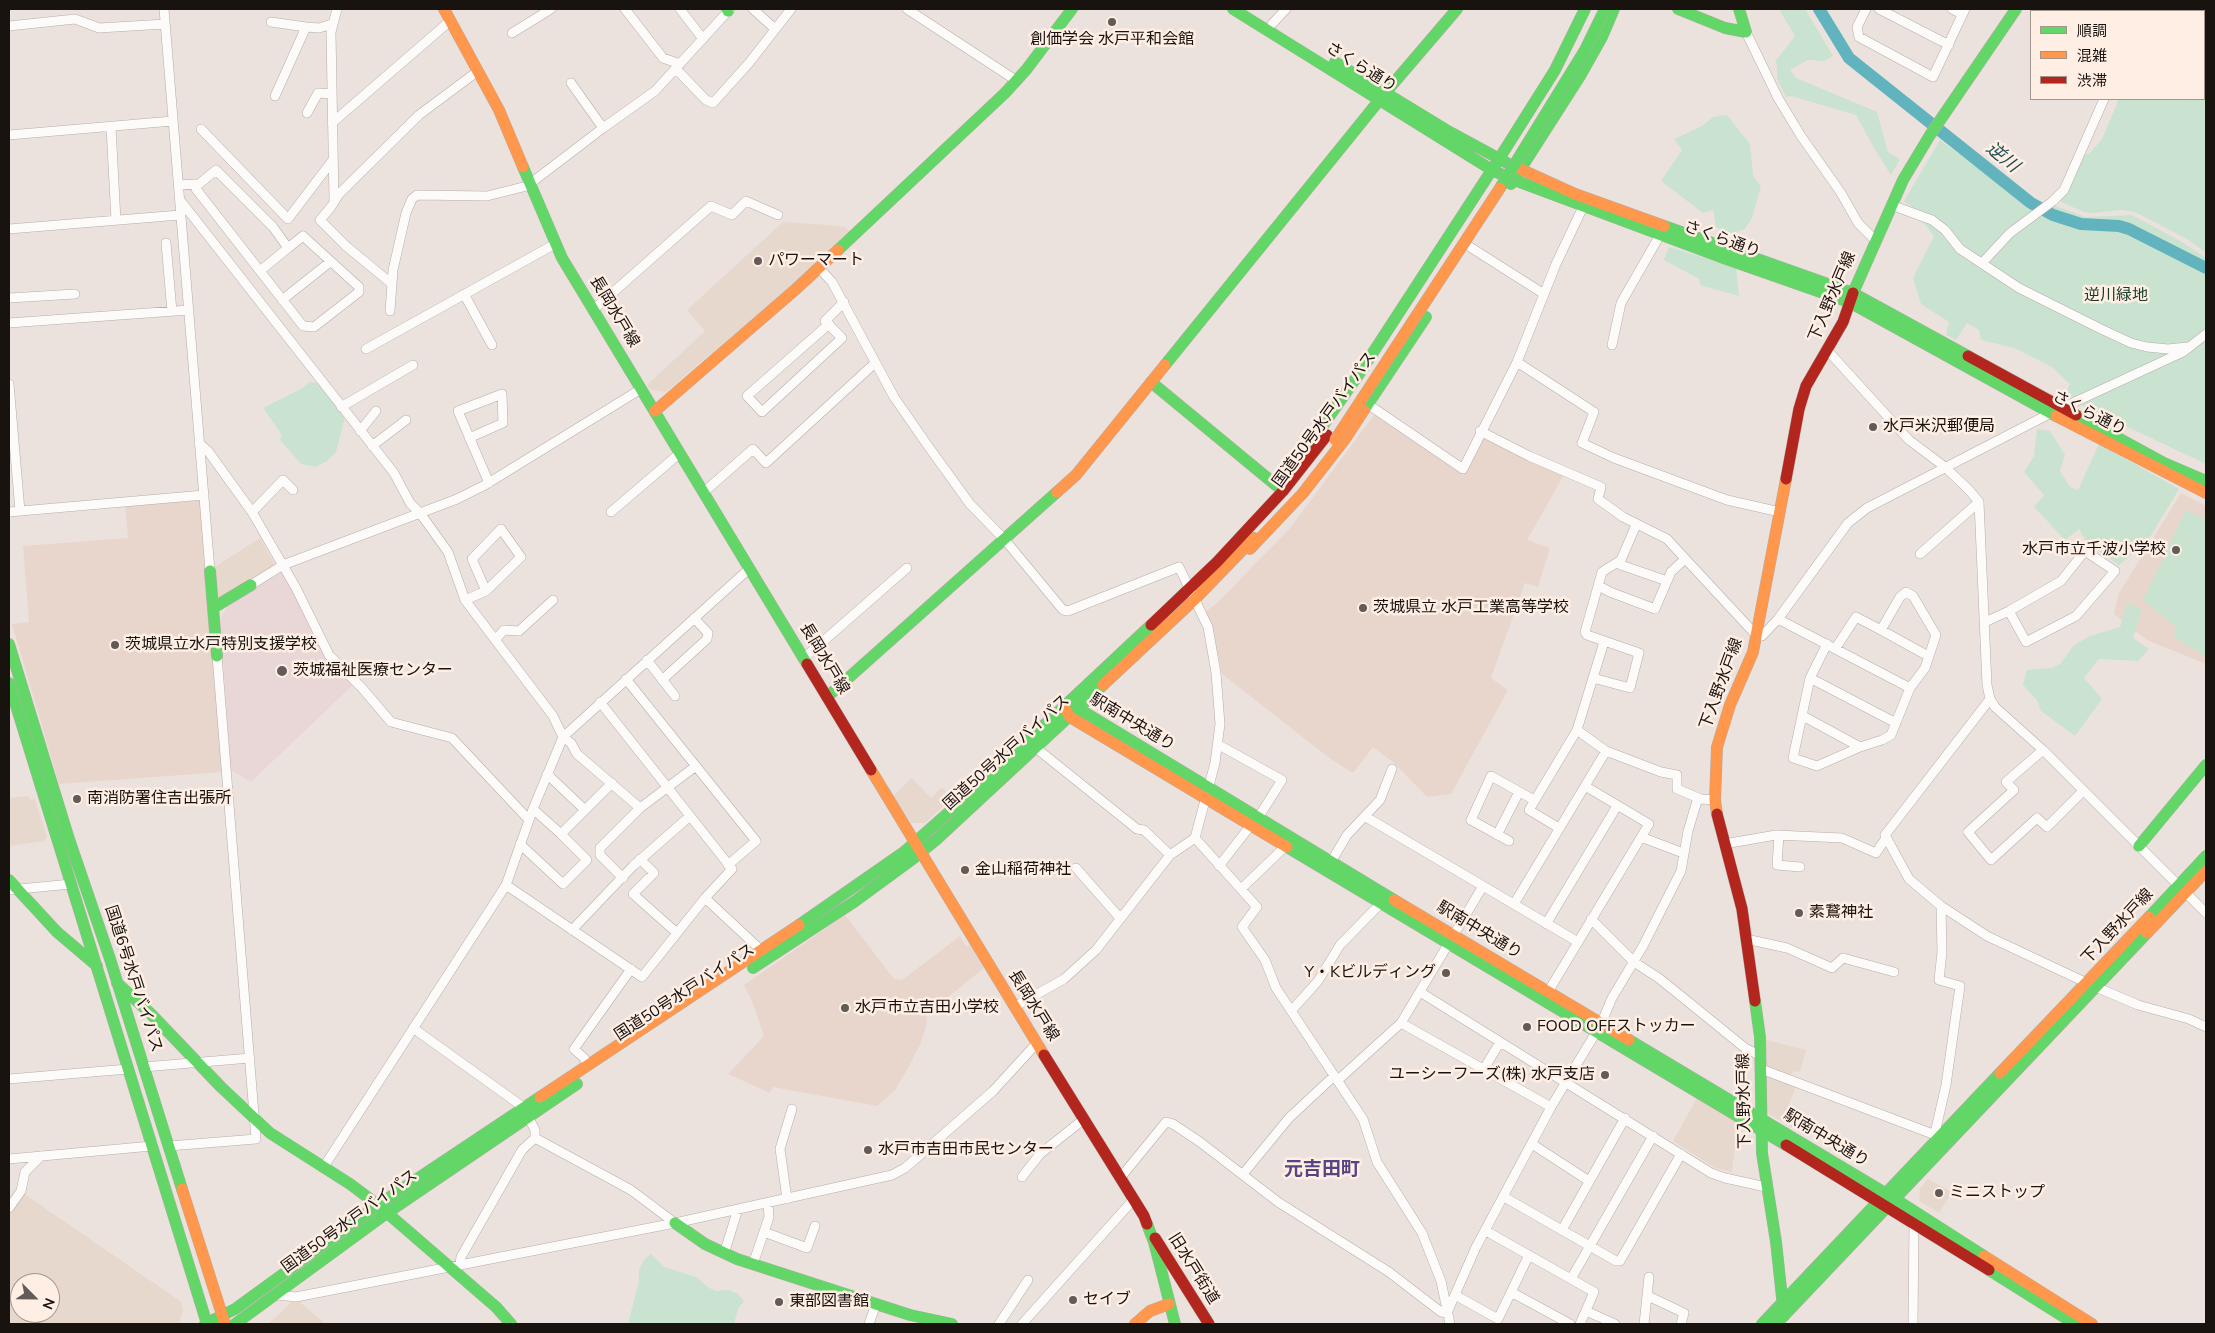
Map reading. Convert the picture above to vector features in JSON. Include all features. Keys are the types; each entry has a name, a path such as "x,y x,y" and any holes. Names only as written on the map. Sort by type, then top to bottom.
{"main road":[{"name":"長岡水戸線","path":"444,9 499,110 555,244 593,310 1014,1007 1134,1199 1150,1230 1175,1324"},
{"path":"655,411 818,268 1017,81 1072,9"},
{"name":"さくら通り","path":"1233,9 1383,96 1520,170 1575,194 1851,298 2064,408 2164,463 2206,481"},
{"name":"さくら通り","path":"1247,9 1383,96 1492,170 1583,207 1660,235 1851,298 2052,413 2206,492"},
{"path":"827,697 1069,482 1383,96 1457,9"},
{"path":"1217,562 1321,430 1346,393 1555,70 1584,9"},
{"name":"国道50号水戸バイパス","path":"918,847 1217,562 1331,438 1367,378 1538,113 1577,48 1594,9"},
{"name":"国道50号水戸バイパス","path":"206,1324 224,1320 278,1279 765,954 845,894 918,847 1036,748 1196,599 1229,566 1296,490 1411,326 1550,111 1585,50 1604,9"},
{"path":"1229,566 1244,555 1291,506 1345,439 1369,405 1580,76 1602,37 1614,9"},
{"path":"1678,9 1725,28 1746,32 1739,9"},
{"name":"下入野水戸線","path":"1781,1322 1783,1302 1762,1154 1761,1056 1742,909 1724,844 1715,800 1716,759 1719,738 1730,704 1749,664 1802,396 1806,386 1828,351 1843,322 1851,298 1891,205 1930,135 2016,9"},
{"path":"1151,382 1277,486"},
{"path":"210,571 217,656"},
{"path":"213,608 251,585"},
{"name":"国道6号水戸バイパス","path":"9,644 69,839 224,1320"},
{"name":"国道6号水戸バイパス","path":"9,683 12,701 71,884 206,1324"},
{"name":"駅南中央通り","path":"1065,706 1079,709 1208,793"},
{"name":"駅南中央通り","path":"1065,706 1070,717 1255,821 1381,903 1452,939 1548,992 1599,1028 1762,1119 1887,1201 1914,1223 2074,1324"},
{"path":"2139,846 2206,765"},
{"name":"駅南中央通り","path":"1289,843 1331,862 1762,1131 1887,1201 2092,1324"},
{"name":"下入野水戸線","path":"1781,1322 1887,1201 2182,889 2206,856"},
{"name":"下入野水戸線","path":"2182,889 2206,871"},
{"path":"9,880 14,890 47,922 151,1014 255,1120 280,1140 383,1209 496,1307 512,1324"},
{"name":"国道50号水戸バイパス","path":"526,1112 588,1065 765,954"},
{"name":"下入野水戸線","path":"1762,1324 1887,1201 1937,1135 2092,985"},
{"name":"国道50号水戸バイパス","path":"235,1324 277,1295 383,1209"},
{"path":"675,1223 705,1244 724,1254 910,1315 952,1324"},
{"name":"旧水戸街道","path":"1150,1230 1209,1324"},
{"path":"1135,1324 1150,1311 1170,1304"}],"street":[{"path":"164,9 210,571"},
{"path":"334,200 332,161 332,24 337,9"},
{"path":"512,34 551,9"},
{"path":"625,9 663,58 678,66 706,100 713,103 749,63 791,9"},
{"path":"680,9 703,39"},
{"path":"390,311 392,284 402,226 412,198 417,195 487,196 531,183 655,91 728,9"},
{"path":"753,9 775,29"},
{"path":"907,9 1017,81"},
{"path":"1272,24 1286,9"},
{"path":"1866,9 1857,27 1859,37 1933,77 1964,12 1952,9"},
{"path":"1879,9 1948,45"},
{"path":"9,26 75,19 99,28 165,24"},
{"path":"332,122 450,21"},
{"path":"271,22 319,28 332,24"},
{"path":"275,96 306,27"},
{"path":"1746,32 1778,98 1800,136 1841,193 1858,223 1875,240"},
{"path":"392,284 346,246 320,220 331,207 334,200 420,115 478,71"},
{"path":"571,83 603,128"},
{"path":"307,114 318,93 332,94"},
{"path":"1982,262 2010,233 2050,204 2064,190 2104,100"},
{"path":"9,135 173,121"},
{"path":"111,127 116,221"},
{"path":"201,129 288,219 332,161"},
{"path":"178,185 199,184 216,170 273,227 288,248"},
{"path":"196,184 196,189 302,326 314,327 358,292 359,287 303,236 260,271"},
{"path":"180,200 394,474 410,503 420,513 448,552 464,600 553,716 563,737 570,743 577,754 640,808"},
{"path":"593,310 711,206 732,215 746,201 778,216"},
{"path":"1891,205 1932,220 1945,230 1960,248 2032,296 2131,343 2168,349 2187,347"},
{"path":"1369,405 1463,468 1480,431 1517,362 1544,294 1583,207"},
{"path":"9,229 180,215"},
{"path":"1612,345 1621,303 1660,235"},
{"path":"166,243 172,312"},
{"path":"366,349 555,244"},
{"path":"1470,247 1544,294"},
{"path":"282,300 330,262"},
{"path":"818,268 832,282 844,302 894,397 970,504 1004,540 1063,610 1068,611 1179,567 1208,627 1216,673 1220,724 1218,745 1208,793 1195,838 1170,855 1096,950 1064,979 1014,1007"},
{"path":"9,298 75,294"},
{"path":"464,294 492,345"},
{"path":"829,324 747,396 762,412 842,338 829,324 826,321 844,302"},
{"path":"9,323 189,310"},
{"path":"1480,431 1530,456 1601,487 1598,499 1636,525 1666,539 1756,635 1762,636 1778,618 1848,522 1867,508 2052,413 2183,352 2206,334"},
{"path":"1828,351 1909,440 1945,467 1980,502 1986,668 1990,699 2206,913"},
{"path":"1517,362 1594,412 1582,443 1614,458 1727,500 1780,512"},
{"path":"704,492 752,449 766,463 875,363"},
{"path":"341,407 414,365"},
{"path":"9,384 20,511"},
{"path":"251,585 283,565 457,499 489,483 641,389"},
{"path":"469,438 503,423 502,394 458,412 469,438 489,483"},
{"path":"360,431 376,411"},
{"path":"372,446 406,420"},
{"path":"200,443 208,451 252,512 296,588 329,655 362,688 391,722 452,738 529,820"},
{"path":"611,512 680,452"},
{"path":"252,512 282,480 293,490"},
{"path":"9,512 204,495"},
{"path":"1920,554 1980,502"},
{"path":"1593,678 1630,688 1639,653 1587,636 1585,632 1602,572 1621,560 1636,525"},
{"path":"464,600 486,591 522,556 501,529 472,559 486,591"},
{"path":"1985,622 2009,611 2061,580 2085,551 2115,571 2076,616 2026,642 2009,611"},
{"path":"1599,586 1655,609 1671,572 1685,559"},
{"path":"1618,562 1621,565 1667,581"},
{"path":"323,1168 506,885 533,809 563,737 750,568"},
{"path":"804,658 907,568"},
{"path":"1881,630 1900,597 1906,592 1913,596 1936,635 1925,668 1910,688 1891,735 1817,766 1793,758 1810,678 1831,647 1856,617 1928,656"},
{"path":"495,640 504,630 519,630 553,600"},
{"path":"662,680 707,639 708,633 694,618"},
{"path":"1778,618 1910,688"},
{"path":"1559,828 1529,810 1577,730 1604,642"},
{"path":"169,1146 256,1139 217,656"},
{"path":"647,660 675,696"},
{"path":"1810,678 1896,723"},
{"path":"626,679 756,841 728,865"},
{"path":"1990,699 1884,835 1909,879 1941,906 1987,936 2138,1005 2189,1019 2206,1027"},
{"path":"506,885 642,977 705,898 732,869 600,702"},
{"path":"1803,716 1860,747"},
{"path":"1577,730 1606,751 1661,772 1677,775 1677,789 1700,799 1715,800"},
{"path":"1218,745 1282,780 1255,821 1219,866"},
{"path":"1036,748 1138,829 1144,830 1170,855"},
{"path":"2043,750 2006,782 2014,790 1968,832 1991,860 2037,818 2047,827 2083,791"},
{"path":"1514,904 1606,751"},
{"path":"623,878 600,855 600,848 640,808 696,766"},
{"path":"1331,862 1347,835 1380,800 1392,769"},
{"path":"547,774 585,810"},
{"path":"1509,842 1472,820 1491,776 1534,800"},
{"path":"561,834 612,783"},
{"path":"1548,992 1649,824 1585,786"},
{"path":"1497,835 1519,792"},
{"path":"1447,1313 1486,1231 1551,1107 1599,1028 1612,998 1634,962 1681,871 1683,853 1697,801 1700,799"},
{"path":"1546,924 1617,806"},
{"path":"520,844 563,884 587,860 533,809"},
{"path":"572,930 640,859 690,816"},
{"path":"1366,816 1578,942"},
{"path":"1724,844 1779,835 1842,838 1876,853 1886,838"},
{"path":"1779,835 1777,865 1800,867"},
{"path":"1641,837 1683,853"},
{"path":"1195,838 1257,907 1242,927 1264,960 1276,988 1363,1119 1377,1162 1422,1234 1441,1282 1450,1324"},
{"path":"1240,889 1289,843"},
{"path":"640,859 654,873 633,894 677,932"},
{"path":"1076,868 1120,918"},
{"path":"14,890 71,884"},
{"path":"1243,1174 1288,1118 1401,1023 1483,886"},
{"path":"705,898 765,954"},
{"path":"1292,1010 1318,981 1340,946 1381,903"},
{"path":"1762,1069 1937,1135 1960,986 1939,980 1942,952 1941,906"},
{"path":"1591,919 1634,962 1660,979 1745,1048 1761,1056"},
{"path":"1746,939 1787,948 1832,968 1843,958 1894,972"},
{"path":"588,1065 584,1058 574,1049 631,969"},
{"path":"1420,992 1566,1081 1711,1173 1766,1187"},
{"path":"1401,1023 1551,1107"},
{"path":"413,1028 526,1112 535,1130 535,1138 522,1150 462,1256 460,1264"},
{"path":"1484,1069 1500,1042"},
{"path":"277,1295 296,1297 675,1223 892,1176 905,1168 993,1091 1037,1043"},
{"path":"144,1067 250,1058"},
{"path":"9,1079 128,1069"},
{"path":"787,1199 780,1149 792,1109"},
{"path":"1562,1230 1625,1118"},
{"path":"1022,1177 1040,1154 1084,1119"},
{"path":"1121,1177 1166,1122 1173,1124 1200,1142 1278,1202 1389,1272 1441,1312 1447,1313"},
{"path":"1571,1279 1653,1136"},
{"path":"535,1138 631,1190 675,1223"},
{"path":"1532,1144 1590,1181"},
{"path":"9,1159 152,1146"},
{"path":"1504,1197 1616,1261 1620,1261 1681,1154"},
{"path":"9,1208 21,1191 25,1172 41,1156"},
{"path":"1022,1324 1134,1199"},
{"path":"753,1264 769,1217 768,1203"},
{"path":"724,1254 738,1209"},
{"path":"1913,1324 1914,1223"},
{"path":"764,1232 807,1248 815,1226"},
{"path":"1486,1231 1594,1292 1580,1324"},
{"path":"1455,1295 1498,1319 1529,1255"},
{"path":"1644,1324 1649,1277"},
{"path":"999,1324 1028,1280"},
{"path":"1511,1292 1570,1324"},
{"path":"1648,1296 1684,1313 1681,1324"},
{"path":"869,1324 876,1304"},
{"path":"1586,1311 1615,1324"}],"shaded area":[{"path":"783,222 845,227 849,231 800,279 794,273 799,279 666,392 651,390 647,385 705,331 687,310"},
{"name":"茨城県立 水戸工業高等学校","path":"1374,415 1463,475 1482,437 1486,436 1564,475 1527,540 1550,548 1538,587 1525,583 1491,678 1508,690 1451,794 1427,797 1394,763 1373,747 1354,772 1328,757 1222,674 1212,625 1204,613 1217,603 1290,528"},
{"name":"水戸市立千波小学校","path":"2181,493 2206,506 2206,664 2147,640 2114,614 2119,593"},
{"name":"茨城県立水戸特別支援学校","path":"197,498 201,500 223,772 59,784 12,624 29,622 23,546 128,538 125,504"},
{"path":"260,538 275,565 223,598 214,595 213,568"},
{"name":"茨城福祉医療センター","path":"284,571 328,657 354,684 251,782 231,770 220,620 228,605"},
{"path":"912,778 931,798 942,787 952,798 925,823 911,823 893,796"},
{"path":"29,796 30,800 35,799 47,837 45,841 9,846 9,798"},
{"name":"水戸市立吉田小学校","path":"845,915 894,979 902,980 960,936 966,946 970,945 984,968 926,1015 927,1023 921,1043 908,1068 895,1090 877,1106 773,1087 770,1093 728,1074 764,1036 752,1001 744,985"},
{"path":"1763,1039 1806,1050 1800,1072 1793,1071 1790,1078 1763,1068"},
{"path":"1763,1072 1796,1086 1789,1104 1800,1109 1792,1128 1763,1110"},
{"path":"1697,1098 1738,1122 1732,1172 1715,1168 1673,1141"},
{"name":"ミニストップ","path":"1928,1179 1952,1192 1939,1213 1919,1201 1920,1188"},
{"path":"23,1193 180,1301 183,1309 179,1324 12,1324 10,1323 60,1323 60,1273 10,1273 9,1322 9,1211"},
{"path":"294,1300 297,1300 326,1324 268,1324"}],"green space":[{"path":"1779,9 1805,9 1833,56 1824,61 1808,60 1790,70 1796,78 1877,112 1888,152 1900,159 1891,175 1856,115 1791,96 1786,97 1777,79 1777,66 1775,62 1795,36"},
{"path":"2206,75 2206,253 2187,239 2135,212 2122,210 2084,212 2061,202 2060,200 2083,155 2089,154 2102,139 2118,100 2205,100"},
{"path":"1727,115 1750,144 1753,176 1761,186 1752,218 1745,229 1730,234 1716,227 1713,210 1703,213 1661,181 1682,150 1674,139 1702,126 1713,117"},
{"name":"逆川緑地","path":"1940,140 2041,214 2053,205 2086,217 2132,215 2182,242 2206,258 2206,464 2064,397 2070,384 2052,367 2014,348 1981,340 1979,330 1967,323 1956,340 1946,335 1949,322 1921,304 1913,278 1934,236 1921,220 1923,215 1904,201"},
{"path":"1669,247 1736,267 1739,296 1700,285 1699,279 1664,260"},
{"path":"310,382 318,383 343,413 344,421 336,452 327,461 316,467 301,464 280,440 282,435 263,408 301,389"},
{"path":"2037,429 2050,431 2065,455 2060,471 2070,487 2078,490 2099,444 2179,489 2147,542 2119,565 2088,544 2079,529 2065,540 2034,507 2044,495 2024,472 2034,456"},
{"path":"2186,510 2206,519 2206,657 2174,637 2176,627 2143,600"},
{"path":"2127,603 2142,609 2133,638 2149,649 2138,661 2099,659 2084,678 2102,699 2075,736 2041,711 2037,700 2023,685 2027,670 2052,668 2061,663 2074,645 2090,636 2120,627"},
{"path":"651,1254 664,1267 696,1277 709,1288 716,1291 729,1290 738,1294 744,1301 738,1309 734,1324 628,1324 639,1281 639,1270 644,1260"}],"waterway":[{"name":"逆川","path":"1819,9 1849,58 2031,203 2053,215 2081,224 2119,226 2129,229 2206,268"}],"traffic: fast":[{"path":"838,250 1005,93 1026,70 1072,9"},
{"path":"1233,9 1492,170 1514,180"},
{"path":"1165,365 1386,92 1457,9"},
{"path":"1312,441 1361,371 1499,159 1555,70 1585,9"},
{"path":"1500,188 1585,50 1605,9"},
{"path":"1511,184 1580,76 1602,37 1614,9"},
{"path":"1678,9 1725,28 1746,32 1739,9"},
{"path":"1853,293 1903,180 1930,135 2016,9"},
{"path":"1335,62 1448,131 1507,163"},
{"path":"523,167 562,258 807,664"},
{"path":"1514,180 1726,259 1849,302 2056,416"},
{"path":"1664,226 1853,293 1968,356"},
{"path":"1364,410 1426,317"},
{"path":"1151,382 1277,486"},
{"path":"2076,415 2164,463 2206,481"},
{"path":"827,697 1057,492"},
{"path":"210,571 217,656"},
{"path":"213,608 251,585"},
{"path":"799,925 904,852 992,774 1151,625"},
{"path":"9,644 69,839 110,959 182,1189"},
{"path":"9,683 207,1324"},
{"path":"753,968 854,902 910,861 937,839 1103,685"},
{"path":"1071,707 1079,709 1394,900"},
{"path":"2139,846 2206,765"},
{"path":"1287,847 1786,1145"},
{"path":"2149,917 2206,856"},
{"path":"9,880 57,932 97,966"},
{"path":"1776,1324 2147,933"},
{"path":"117,983 151,1014 221,1087 270,1133 350,1184 378,1205 496,1307 511,1324"},
{"path":"1755,1001 1760,1037 1762,1153 1776,1242 1784,1316"},
{"path":"1629,1040 1895,1199 1984,1256"},
{"path":"1762,1324 2000,1073"},
{"path":"235,1324 387,1213 577,1084"},
{"path":"205,1324 235,1309 378,1205 540,1097"},
{"path":"675,1223 705,1244 737,1259 910,1315 952,1324"},
{"path":"1147,1224 1154,1242 1175,1324"},
{"path":"1989,1270 2075,1324"}],"traffic: slow":[{"path":"444,9 499,110 523,167"},
{"path":"1520,169 1575,194 1664,226"},
{"path":"1335,440 1500,188"},
{"path":"655,411 796,289 838,250"},
{"path":"1057,492 1076,475 1165,365"},
{"path":"1250,549 1303,493 1345,439 1364,410"},
{"path":"2056,416 2206,493"},
{"path":"1717,814 1715,800 1717,747 1730,705 1753,652 1786,479"},
{"path":"1103,685 1195,599 1254,538"},
{"path":"1066,710 1070,717 1287,847"},
{"path":"871,770 1044,1055"},
{"path":"2147,933 2206,871"},
{"path":"1394,900 1629,1040"},
{"path":"2000,1073 2149,917"},
{"path":"540,1097 799,925"},
{"path":"182,1189 225,1324"},
{"path":"1984,1256 2092,1324"},
{"path":"1135,1324 1150,1311 1169,1304"}],"traffic: jam":[{"path":"1786,479 1799,409 1806,386 1843,322 1853,293"},
{"path":"1968,356 2076,415"},
{"path":"1151,625 1217,562 1283,491 1327,435"},
{"path":"807,664 871,770"},
{"path":"1717,814 1742,909 1755,1001"},
{"path":"1044,1055 1144,1216 1147,1224"},
{"path":"1786,1145 1989,1270"},
{"path":"1155,1238 1209,1324"}],"place":[{"name":"創価学会 水戸平和会館","path":"1112,22"},
{"name":"パワーマート","path":"758,261"},
{"name":"水戸米沢郵便局","path":"1873,427"},
{"name":"水戸市立千波小学校","path":"2176,550"},
{"name":"茨城県立 水戸工業高等学校","path":"1363,608"},
{"name":"茨城県立水戸特別支援学校","path":"115,645"},
{"name":"茨城福祉医療センター","path":"282,671"},
{"name":"南消防署住吉出張所","path":"77,799"},
{"name":"金山稲荷神社","path":"965,870"},
{"name":"素鵞神社","path":"1799,913"},
{"name":"Y・Kビルディング","path":"1446,973"},
{"name":"水戸市立吉田小学校","path":"845,1008"},
{"name":"FOOD OFFストッカー","path":"1527,1027"},
{"name":"ユーシーフーズ(株) 水戸支店","path":"1605,1075"},
{"name":"水戸市吉田市民センター","path":"868,1150"},
{"name":"ミニストップ","path":"1939,1193"},
{"name":"セイブ","path":"1073,1300"},
{"name":"東部図書館","path":"779,1302"}],"district":[{"name":"元吉田町","path":"1322,1170"}]}
